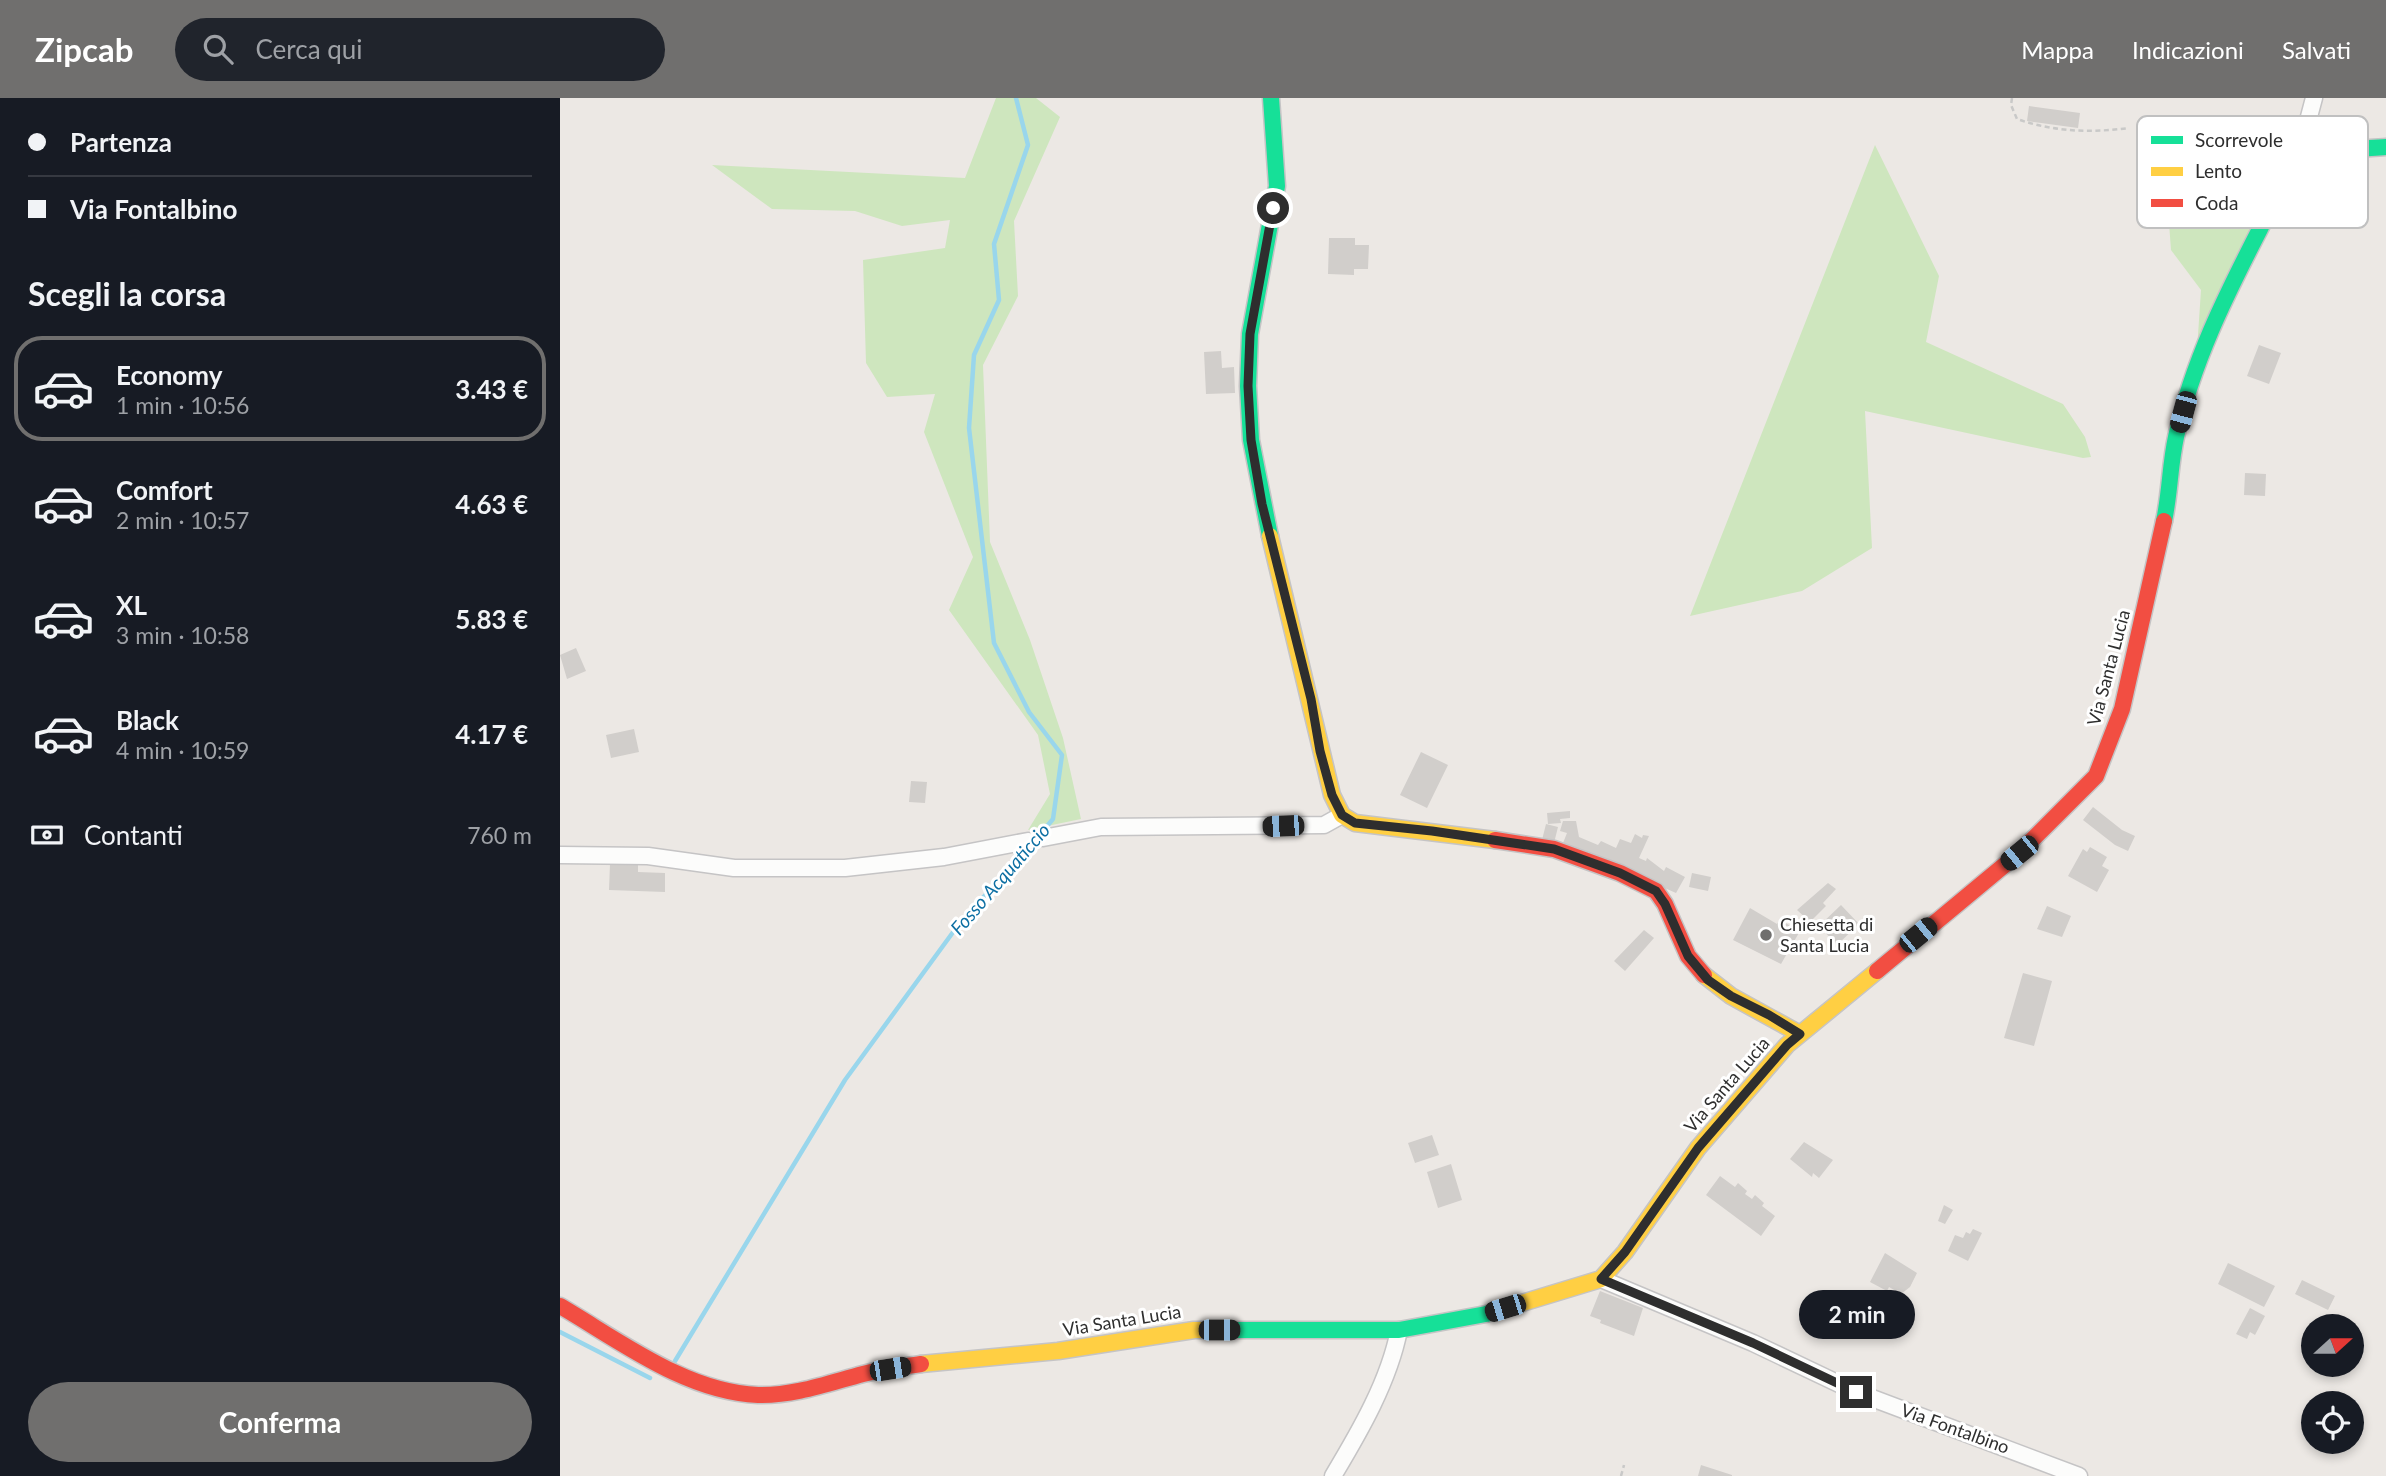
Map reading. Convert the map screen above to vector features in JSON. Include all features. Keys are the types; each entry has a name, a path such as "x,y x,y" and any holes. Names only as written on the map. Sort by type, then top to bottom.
{"street":[{"path":"1271,98 1277,186 1250,334 1248,386 1251,440 1262,504 1311,699 1320,751 1332,795 1342,815 1355,823 1554,849 1620,873 1656,891 1665,904 1688,956 1708,980 1731,996 1800,1034"},
{"path":"2309,116 2314,98"},
{"path":"2368,148 2386,147"},
{"name":"Via Santa Lucia","path":"560,1306 674,1372 724,1390 760,1395 800,1391 867,1373 936,1362 1058,1351 1194,1330 1399,1330 1486,1314 1601,1279 1625,1252 1698,1148 1787,1045 2019,853 2096,776 2122,709 2170,495 2176,438 2197,359 2261,228"},
{"path":"560,855 648,856 734,868 845,868 944,857 1101,827 1324,825 1342,815"},
{"name":"Via Fontalbino","path":"1601,1279 1753,1343 1856,1392 2079,1476"},
{"path":"1333,1476 1358,1435 1395,1352 1399,1330"}],"path":[{"path":"2012,98 2011,105 2017,119 2042,128 2088,131 2129,128"},
{"path":"1621,1476 1624,1465"}],"green space":[{"path":"996,98 1036,98 1060,117 1014,221 1018,296 983,365 990,542 1030,640 1063,738 1081,819 1028,830 1050,794 1038,735 949,610 973,557 924,432 935,394 887,397 866,363 863,260 945,248 950,220 902,226 855,211 772,209 712,165 965,178"},
{"path":"1875,145 1939,276 1926,342 2063,404 2085,437 2091,457 2083,458 1865,411 1872,548 1802,591 1690,616"},
{"path":"2169,228 2255,228 2197,350 2201,290 2171,250"}],"building":[{"path":"2029,106 2080,113 2078,128 2027,121"},
{"path":"1329,238 1355,238 1355,245 1369,245 1368,269 1354,269 1354,275 1328,274"},
{"path":"2259,345 2281,353 2269,384 2247,376"},
{"path":"1221,351 1222,368 1234,367 1235,393 1206,394 1204,352"},
{"path":"2245,473 2266,474 2265,496 2244,495"},
{"path":"576,648 586,671 567,679 560,655"},
{"path":"634,729 639,752 611,758 606,735"},
{"path":"1421,752 1448,765 1427,808 1400,795"},
{"path":"911,781 927,782 925,803 909,802"},
{"path":"2093,807 2122,830 2135,836 2128,851 2115,845 2083,820"},
{"path":"1570,811 1570,818 1560,819 1561,823 1548,824 1547,813"},
{"path":"1563,821 1576,821 1579,837 1598,845 1601,841 1616,848 1620,839 1631,843 1635,834 1642,838 1643,835 1649,836 1639,858 1646,861 1647,858 1664,871 1666,867 1685,877 1676,893 1563,843 1567,833 1560,831"},
{"path":"1546,824 1558,827 1554,843 1542,840"},
{"path":"2090,847 2107,857 2102,866 2109,870 2097,892 2068,876 2083,849 2087,852"},
{"path":"610,864 638,865 638,872 665,873 665,892 609,890"},
{"path":"1692,873 1711,877 1708,891 1689,887"},
{"path":"1828,883 1836,889 1823,903 1826,906 1810,922 1797,910"},
{"path":"1841,905 1859,924 1837,945 1819,926"},
{"path":"2047,906 2071,916 2062,937 2037,929"},
{"name":"Chiesetta di Santa Lucia","path":"1750,908 1777,924 1780,920 1800,931 1781,964 1733,940"},
{"path":"1644,930 1654,938 1625,971 1614,961"},
{"path":"2023,973 2052,981 2034,1046 2004,1038"},
{"path":"1432,1135 1439,1155 1415,1163 1408,1143"},
{"path":"1804,1142 1833,1160 1819,1178 1813,1173 1812,1177 1790,1159"},
{"path":"1451,1164 1462,1200 1438,1208 1427,1172"},
{"path":"1720,1176 1735,1187 1738,1183 1752,1199 1755,1195 1764,1203 1762,1206 1775,1216 1761,1236 1706,1195"},
{"path":"1944,1205 1953,1210 1945,1224 1938,1221"},
{"path":"1973,1229 1982,1233 1968,1261 1948,1251 1955,1235 1963,1238 1966,1232 1970,1234"},
{"path":"1885,1253 1917,1273 1910,1287 1901,1294 1889,1287 1887,1291 1870,1282"},
{"path":"2228,1263 2275,1286 2264,1307 2218,1284"},
{"path":"2302,1280 2335,1296 2328,1310 2295,1294"},
{"path":"1600,1291 1643,1308 1634,1336 1600,1323 1601,1320 1590,1316"},
{"path":"2250,1308 2265,1316 2255,1335 2250,1332 2247,1339 2236,1334"},
{"path":"1701,1465 1732,1475 1732,1476 1698,1476"}],"waterway":[{"name":"Fosso Acquaticcio","path":"1016,98 1028,145 994,244 999,300 974,355 969,428 994,643 1029,712 1062,755 1053,819 1042,832"},
{"name":"Fosso Acquaticcio","path":"675,1361 845,1080 959,924 1029,847"},
{"name":"Fosso Acquaticcio","path":"560,1332 650,1378"}],"traffic: fast":[{"path":"1270,536 1251,440 1248,386 1250,334 1277,186 1271,98"},
{"path":"2368,148 2386,147"},
{"path":"2164,521 2176,437 2191,383 2223,304 2260,228"},
{"path":"1232,1330 1399,1330 1486,1314 1522,1303"}],"traffic: slow":[{"path":"1270,536 1332,795 1342,815 1355,823 1495,840"},
{"path":"1522,1303 1601,1279 1625,1252 1698,1148 1787,1045 1877,971"},
{"path":"1704,975 1731,996 1800,1034"},
{"path":"921,1364 1058,1351 1194,1330 1232,1330"}],"traffic: jam":[{"path":"1877,971 2019,853 2096,776 2122,709 2164,521"},
{"path":"1495,840 1554,849 1620,873 1656,891 1665,904 1688,956 1704,975"},
{"path":"560,1306 654,1362 705,1385 731,1392 758,1395 785,1393 870,1372 921,1364"}],"place":[{"name":"Chiesetta di Santa Lucia","path":"1766,935"}],"route":[{"path":"1273,208 1250,334 1248,386 1251,440 1262,504 1332,795 1342,815 1355,823 1554,849 1620,873 1656,891 1665,904 1688,956 1708,980 1731,996 1800,1034 1787,1045 1698,1148 1654,1207 1625,1252 1601,1279 1753,1343 1856,1392"}]}
